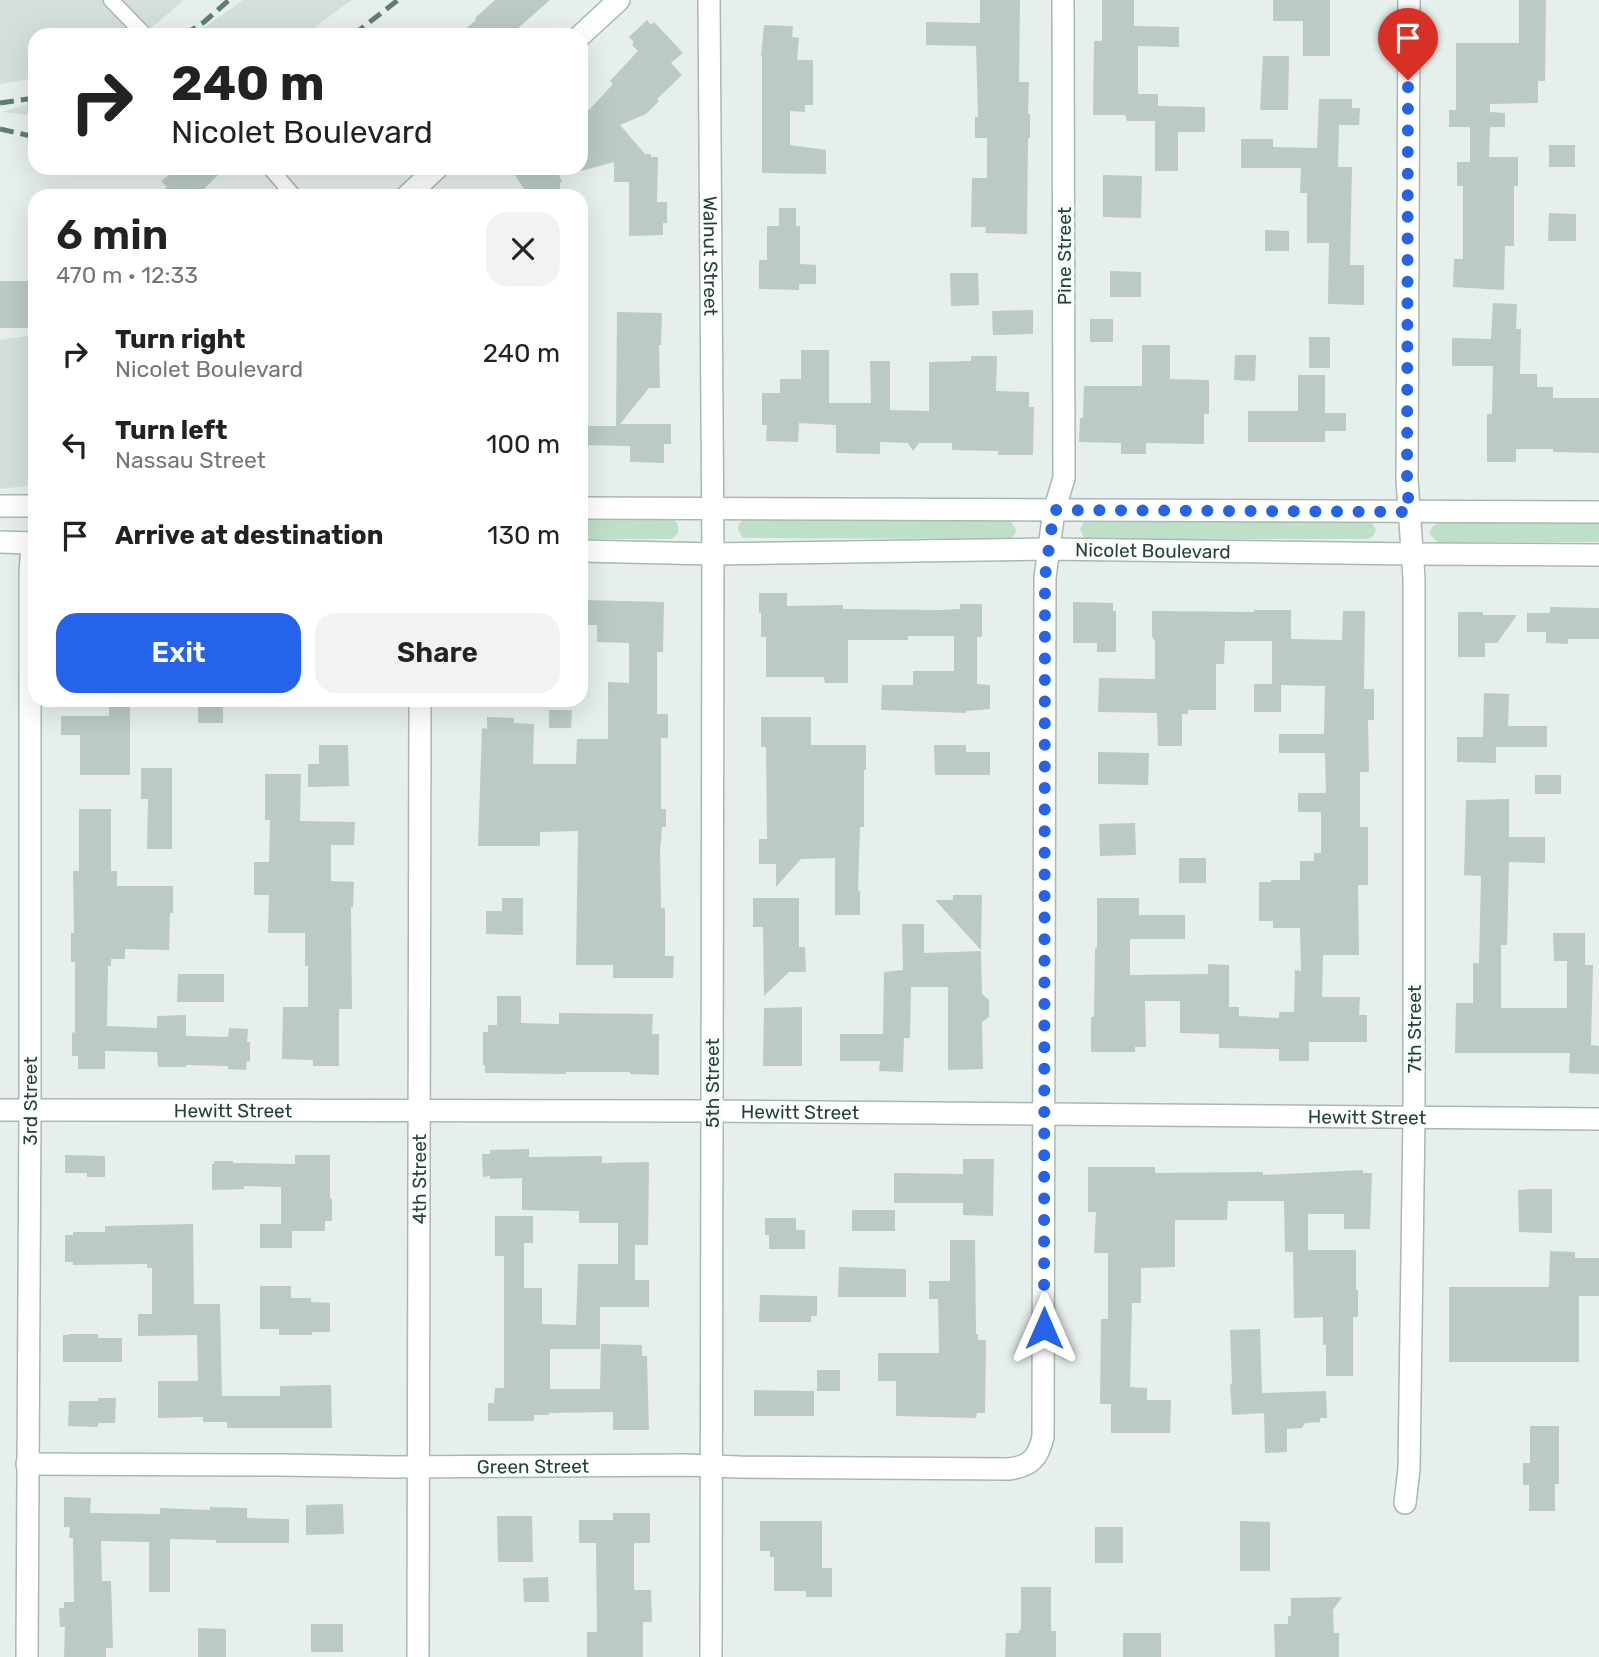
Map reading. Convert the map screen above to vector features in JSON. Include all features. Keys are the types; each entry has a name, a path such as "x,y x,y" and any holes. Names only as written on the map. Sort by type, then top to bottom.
{"street":[{"path":"588,29 619,0"},
{"name":"Walnut Street","path":"709,0 713,510"},
{"name":"Pine Street","path":"1035,1458 1043,1437 1045,577 1054,510 1064,478 1063,0"},
{"name":"7th Street","path":"1405,1503 1409,1469 1415,1117 1413,554 1407,480 1409,0"},
{"path":"415,189 430,175"},
{"path":"0,506 28,506"},
{"name":"Nicolet Boulevard","path":"588,508 1599,512"},
{"name":"5th Street","path":"711,1657 713,510"},
{"path":"0,542 28,542"},
{"name":"Nicolet Boulevard","path":"588,551 713,554 1048,549 1599,555"},
{"name":"3rd Street","path":"27,1657 30,707"},
{"name":"4th Street","path":"418,1657 420,707"},
{"name":"Hewitt Street","path":"0,1110 712,1111 1599,1119"},
{"name":"Green Street","path":"27,1464 418,1467 711,1465 1009,1469 1020,1467 1035,1458"}],"lane":[{"path":"111,0 138,28"},
{"path":"276,175 288,189"}],"shaded area":[{"path":"0,0 184,0 151,28 28,28 28,79 0,84"},
{"path":"243,0 352,0 314,28 204,28"},
{"path":"28,104 28,115 2,112"},
{"path":"28,336 28,486 0,489 0,340"}],"green space":[{"path":"588,519 672,519 678,525 678,533 672,539 588,539"},
{"path":"742,520 1010,520 1016,530 1010,539 743,538 738,530"},
{"path":"1084,521 1367,521 1372,523 1376,530 1368,539 1087,539 1080,529"},
{"path":"1438,523 1599,523 1599,542 1437,542 1429,533"}],"building":[{"path":"495,0 550,0 518,28 466,28"},
{"path":"980,0 1020,0 1019,82 1029,82 1030,114 1027,234 985,233 986,227 971,227 972,178 987,178 987,138 975,138 975,117 978,117 976,46 926,45 926,22 980,23"},
{"path":"1102,0 1134,0 1134,26 1179,27 1179,47 1138,46 1138,94 1158,94 1158,106 1205,107 1205,132 1178,132 1178,171 1155,171 1155,121 1127,121 1125,115 1093,115 1094,41 1102,41"},
{"path":"1273,0 1330,0 1330,56 1303,56 1303,21 1273,21"},
{"path":"1519,0 1546,0 1545,81 1538,81 1538,103 1490,104 1490,112 1505,113 1505,127 1490,127 1489,157 1518,157 1518,186 1514,186 1514,246 1505,246 1504,290 1453,287 1454,259 1463,259 1463,186 1457,186 1457,162 1470,162 1470,127 1449,127 1449,110 1456,110 1456,43 1519,43"},
{"path":"647,20 651,25 654,22 683,53 671,63 682,75 646,114 620,125 645,154 658,157 657,202 667,202 667,223 663,223 663,235 629,236 629,182 614,182 614,162 588,169 588,109 613,84 610,81 638,51 629,37"},
{"path":"764,25 793,26 792,37 799,38 797,60 813,60 813,105 805,105 805,112 790,111 790,145 826,150 826,174 762,173 761,56"},
{"path":"1263,56 1289,56 1288,110 1260,110"},
{"path":"1319,99 1352,99 1352,108 1360,108 1359,125 1339,125 1338,167 1352,167 1350,265 1364,265 1364,305 1328,304 1329,243 1307,243 1307,193 1300,193 1301,168 1241,168 1241,139 1273,139 1273,147 1317,148"},
{"path":"1549,145 1575,145 1575,167 1549,167"},
{"path":"169,175 218,175 204,189 165,189 167,187 161,181"},
{"path":"515,175 559,175 562,182 560,189 524,189"},
{"path":"1103,175 1142,176 1141,218 1103,217"},
{"path":"779,208 796,208 796,226 800,226 800,264 816,265 816,284 799,284 799,290 759,289 759,260 767,260 767,226 779,226"},
{"path":"1549,213 1576,214 1576,241 1548,241"},
{"path":"1265,230 1289,231 1289,251 1265,251"},
{"path":"1110,271 1141,272 1141,297 1110,297"},
{"path":"950,273 978,273 979,305 951,306"},
{"path":"0,281 28,281 28,328 0,328"},
{"path":"1493,303 1517,304 1516,329 1521,329 1520,374 1537,374 1537,387 1553,387 1553,398 1599,398 1599,453 1516,449 1516,462 1487,462 1487,414 1492,414 1493,366 1452,366 1452,338 1491,339"},
{"path":"1033,310 1033,334 993,335 992,311"},
{"path":"617,312 662,313 659,345 660,388 649,388 620,424 671,424 671,444 664,444 664,463 630,462 630,446 588,445 588,426 616,426"},
{"path":"1090,319 1113,319 1113,342 1090,342"},
{"path":"1309,337 1330,337 1330,368 1309,368"},
{"path":"1142,345 1170,345 1170,379 1209,380 1209,414 1204,414 1204,444 1146,443 1146,454 1121,454 1121,443 1079,442 1084,386 1142,386"},
{"path":"801,350 829,350 829,403 871,403 870,361 890,361 890,410 929,411 929,362 971,361 971,356 997,356 996,391 1029,392 1029,407 1034,407 1033,455 998,455 998,451 952,450 952,443 919,443 913,451 908,443 880,442 880,454 836,453 836,425 799,423 798,442 766,441 767,425 762,425 762,393 780,393 780,379 801,379"},
{"path":"1235,355 1256,355 1255,381 1234,380"},
{"path":"1298,375 1325,375 1325,413 1346,413 1346,431 1325,431 1325,442 1248,442 1248,411 1298,411"},
{"path":"759,593 787,593 787,606 843,605 843,609 941,610 960,609 960,604 982,604 982,637 977,637 977,684 990,685 990,709 966,713 881,710 882,685 913,685 913,671 954,671 954,636 908,636 908,640 848,640 848,683 825,683 824,677 766,677 766,637 761,637"},
{"path":"588,600 664,602 663,652 657,652 657,714 668,714 668,738 661,738 661,809 666,809 666,827 662,827 660,844 661,908 665,908 665,956 674,956 673,978 613,978 613,965 576,965 578,831 540,832 540,846 478,846 482,728 487,729 487,717 514,718 514,723 534,724 533,764 576,764 577,739 608,739 608,682 629,683 629,643 597,642 597,625 588,625"},
{"path":"1073,602 1113,603 1113,611 1116,611 1116,652 1097,652 1097,643 1073,643"},
{"path":"1550,607 1599,608 1599,639 1568,639 1568,644 1546,643 1546,632 1527,632 1527,613 1550,613"},
{"path":"1291,610 1291,639 1342,640 1343,611 1365,611 1364,689 1374,689 1374,720 1368,720 1369,772 1360,772 1360,827 1368,827 1368,885 1358,885 1359,955 1323,955 1322,997 1360,997 1359,1015 1367,1015 1367,1042 1309,1042 1309,1061 1279,1061 1279,1049 1219,1048 1219,1034 1180,1033 1180,1001 1145,1001 1146,1047 1135,1047 1135,1052 1091,1052 1097,898 1139,898 1139,915 1185,915 1185,939 1130,939 1130,975 1208,974 1208,964 1229,965 1229,1007 1239,1007 1239,1016 1279,1018 1279,1012 1294,1012 1295,970 1301,971 1300,928 1273,928 1273,921 1259,921 1259,882 1300,880 1300,861 1314,861 1314,853 1321,853 1321,812 1298,812 1298,793 1326,793 1325,753 1279,753 1279,734 1324,734 1325,686 1281,685 1281,712 1254,712 1254,684 1272,684 1272,641 1225,641 1224,664 1216,664 1216,710 1188,710 1188,714 1182,714 1182,746 1158,746 1157,713 1098,712 1099,678 1155,679 1152,611"},
{"path":"1458,612 1517,615 1497,643 1485,643 1485,657 1458,657"},
{"path":"1484,693 1509,694 1508,726 1547,726 1547,747 1496,747 1496,763 1457,762 1457,737 1483,737"},
{"path":"109,707 130,707 130,775 80,775 80,735 61,735 61,716 109,716"},
{"path":"198,707 223,707 223,723 198,723"},
{"path":"549,710 572,710 571,728 549,728"},
{"path":"761,717 811,717 811,745 866,745 864,827 860,827 860,915 835,915 835,858 801,859 776,887 776,864 759,864 759,839 767,839 766,747 761,747"},
{"path":"319,745 348,745 349,786 308,787 308,764 319,764"},
{"path":"934,745 966,745 966,752 990,752 990,775 935,775"},
{"path":"1098,752 1149,753 1148,785 1098,784"},
{"path":"141,768 172,768 172,849 147,849 148,799 141,799"},
{"path":"265,774 301,774 300,821 355,822 354,845 331,845 331,881 354,882 351,907 352,1009 339,1009 339,1066 313,1066 313,1060 282,1059 283,1007 308,1007 308,966 305,966 305,933 268,933 269,895 254,895 254,862 269,862 270,820 265,820"},
{"path":"1535,775 1561,775 1561,794 1535,794"},
{"path":"1509,799 1509,837 1545,837 1545,863 1509,862 1507,945 1501,945 1501,1008 1567,1008 1567,961 1554,961 1553,933 1585,933 1585,965 1593,965 1591,1045 1599,1046 1599,1074 1569,1073 1570,1053 1455,1053 1456,1003 1473,1003 1473,963 1479,963 1481,876 1464,875 1466,800"},
{"path":"79,809 111,809 111,871 117,871 117,886 173,886 169,950 125,949 125,959 111,959 111,966 108,966 107,1026 157,1028 157,1016 186,1015 186,1036 228,1037 229,1028 248,1029 250,1062 247,1061 246,1070 228,1069 228,1066 158,1067 157,1052 105,1051 105,1069 78,1069 78,1056 72,1056 72,1032 75,1033 75,962 71,962 71,933 74,933 73,871 79,871"},
{"path":"1135,823 1136,855 1100,856 1099,824"},
{"path":"1179,858 1206,858 1206,883 1179,883"},
{"path":"953,895 982,895 981,950 935,900 953,900"},
{"path":"502,898 523,898 523,935 486,934 486,911 502,911"},
{"path":"753,898 799,898 799,947 805,947 806,972 789,972 764,996 763,927 753,927"},
{"path":"902,924 924,924 924,953 981,951 982,994 989,1000 989,1017 982,1022 983,1069 948,1070 948,987 911,987 910,1038 904,1038 903,1072 879,1071 880,1061 840,1061 840,1034 883,1034 884,972 903,970"},
{"path":"178,974 224,974 224,1002 177,1002"},
{"path":"497,996 521,996 521,1023 559,1024 559,1013 653,1014 652,1034 659,1034 659,1075 630,1072 485,1073 483,1032 488,1032 488,1025 497,1025"},
{"path":"802,1007 802,1066 763,1066 764,1008"},
{"path":"529,1149 529,1157 602,1156 602,1163 649,1162 648,1245 635,1245 635,1280 649,1280 649,1307 600,1307 600,1349 550,1349 550,1389 600,1389 601,1344 642,1345 642,1356 647,1356 649,1430 613,1430 613,1412 549,1413 534,1415 534,1421 488,1421 488,1403 494,1403 495,1388 504,1388 504,1256 495,1256 495,1216 533,1216 533,1243 524,1243 524,1288 542,1288 542,1324 576,1325 578,1264 618,1264 618,1223 579,1223 579,1211 522,1210 522,1178 483,1177 482,1154 490,1154 490,1150"},
{"path":"65,1155 105,1156 105,1177 87,1177 87,1173 65,1173"},
{"path":"295,1155 330,1155 332,1221 325,1221 325,1231 292,1231 292,1248 260,1248 260,1224 281,1224 281,1187 244,1186 244,1189 212,1190 212,1164 214,1161 233,1161 295,1164"},
{"path":"963,1159 994,1159 993,1216 963,1215 963,1203 894,1203 894,1173 963,1174"},
{"path":"1088,1167 1155,1167 1155,1173 1263,1172 1263,1175 1363,1170 1363,1173 1372,1173 1370,1229 1344,1229 1344,1214 1308,1214 1308,1250 1356,1250 1358,1317 1353,1317 1353,1376 1326,1376 1323,1317 1294,1318 1293,1252 1285,1252 1284,1201 1228,1201 1227,1220 1175,1220 1175,1267 1141,1268 1141,1303 1132,1303 1130,1387 1147,1388 1147,1400 1171,1400 1170,1433 1111,1433 1111,1404 1100,1404 1101,1319 1108,1319 1108,1253 1094,1253 1096,1212 1088,1212"},
{"path":"1552,1189 1552,1233 1519,1232 1518,1190"},
{"path":"852,1210 895,1210 895,1231 852,1231"},
{"path":"765,1218 796,1218 796,1230 805,1230 805,1249 769,1249 769,1235 765,1235"},
{"path":"193,1224 194,1304 220,1304 222,1396 280,1396 280,1386 331,1385 332,1428 227,1428 227,1422 203,1422 203,1417 158,1418 158,1381 198,1381 197,1335 138,1336 138,1314 152,1314 152,1268 147,1268 147,1264 73,1265 73,1262 65,1262 65,1235 73,1235 73,1232 105,1232 105,1226"},
{"path":"950,1240 975,1240 976,1334 978,1340 986,1340 985,1413 977,1413 976,1418 896,1416 896,1381 878,1381 878,1353 939,1353 938,1299 929,1299 929,1281 950,1281"},
{"path":"1550,1251 1575,1252 1575,1258 1599,1258 1599,1296 1579,1296 1579,1362 1449,1362 1449,1287 1549,1287"},
{"path":"839,1267 906,1269 906,1297 838,1297"},
{"path":"260,1286 291,1286 291,1298 311,1298 311,1302 330,1303 330,1332 279,1335 279,1329 260,1329"},
{"path":"760,1295 817,1296 817,1316 811,1316 811,1322 759,1322"},
{"path":"1260,1329 1262,1393 1326,1391 1327,1418 1320,1418 1320,1422 1305,1423 1302,1428 1287,1429 1287,1452 1265,1453 1264,1413 1232,1415 1230,1330"},
{"path":"98,1334 98,1338 122,1338 122,1362 63,1362 63,1335"},
{"path":"817,1370 840,1370 840,1391 817,1391"},
{"path":"754,1390 814,1391 814,1416 754,1416"},
{"path":"98,1398 116,1398 115,1423 98,1423 98,1427 68,1426 69,1401 98,1401"},
{"path":"1530,1426 1559,1426 1559,1484 1555,1484 1555,1511 1529,1511 1529,1485 1523,1485 1523,1463 1530,1463"},
{"path":"64,1497 91,1498 90,1513 160,1514 160,1508 247,1508 247,1518 289,1519 289,1543 216,1543 216,1540 170,1539 170,1592 149,1592 149,1542 101,1541 102,1581 111,1581 113,1648 106,1648 106,1657 64,1657 65,1627 60,1627 59,1608 64,1608 64,1602 74,1602 73,1538 69,1538 70,1527 64,1527"},
{"path":"343,1504 344,1534 306,1535 306,1505"},
{"path":"613,1513 650,1513 650,1543 634,1543 634,1590 651,1590 652,1622 643,1622 643,1657 587,1657 587,1632 597,1632 596,1543 579,1543 579,1520 613,1520"},
{"path":"497,1516 532,1516 533,1562 498,1562"},
{"path":"760,1521 822,1521 822,1568 832,1568 832,1597 806,1597 806,1591 774,1591 774,1557 770,1557 770,1551 760,1551"},
{"path":"1240,1521 1270,1522 1270,1571 1240,1571"},
{"path":"1095,1527 1123,1527 1123,1563 1095,1563"},
{"path":"548,1577 549,1602 524,1602 523,1578"},
{"path":"1021,1587 1051,1587 1051,1631 1056,1631 1056,1657 1005,1657 1006,1633 1019,1633 1021,1630"},
{"path":"1342,1597 1333,1610 1334,1633 1339,1633 1339,1657 1275,1657 1274,1624 1288,1624 1291,1598"},
{"path":"311,1624 343,1624 343,1652 311,1652"},
{"path":"198,1628 226,1629 226,1657 198,1657"},
{"path":"1123,1633 1161,1633 1161,1657 1123,1657"}],"railway":[{"path":"195,28 229,0"},
{"path":"362,28 398,0"},
{"path":"0,103 28,99"},
{"path":"0,129 28,135"}],"route":[{"path":"1044,1328 1045,577 1054,510 1409,512 1408,80"}]}
